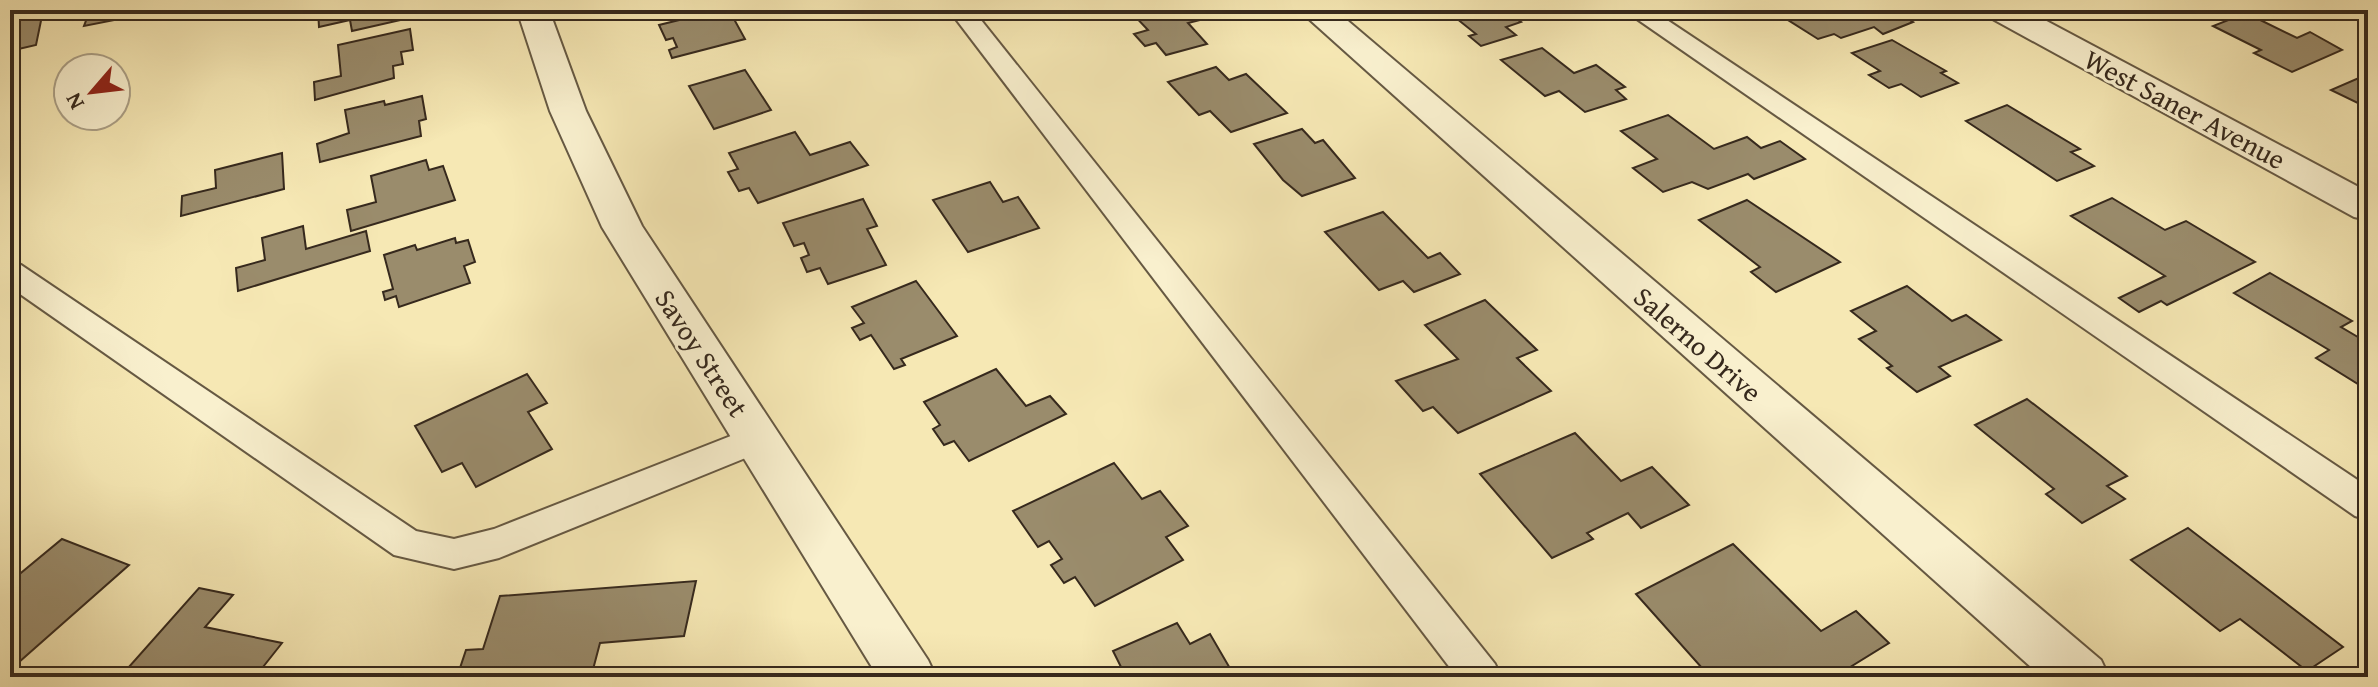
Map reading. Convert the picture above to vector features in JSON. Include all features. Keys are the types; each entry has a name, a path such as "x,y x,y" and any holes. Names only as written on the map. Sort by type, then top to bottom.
{"street":[{"name":"Savoy Street","path":"533,10 568,111 622,227 908,677"},
{"name":"Salerno Drive","path":"1315,10 2081,677"},
{"name":"West Saner Avenue","path":"2001,10 2368,208"}],"lane":[{"path":"961,10 1481,677"},
{"path":"1636,10 2368,506"},
{"path":"2358,10 2368,14"},
{"path":"10,272 407,544 454,554 499,543 758,439"}],"building":[{"path":"90,10 165,10 84,26"},
{"path":"318,10 404,10 405,19 352,31 350,20 319,27"},
{"path":"729,10 745,39 672,58 669,50 677,47 673,38 666,40 659,25"},
{"path":"1129,10 1195,10 1204,19 1188,23 1207,44 1166,55 1156,43 1145,46 1134,34 1148,30"},
{"path":"1446,10 1504,10 1521,22 1506,27 1516,35 1481,46 1469,36 1476,34"},
{"path":"1772,10 1845,10 1858,17 1879,10 1893,10 1913,22 1883,34 1874,27 1841,38 1834,34 1818,39"},
{"path":"43,11 36,45 10,51 10,18"},
{"path":"2246,13 2297,38 2310,32 2342,50 2292,72 2254,53 2261,50 2213,26"},
{"path":"410,29 413,50 401,52 403,64 393,66 394,78 315,100 314,82 341,76 338,45"},
{"path":"1892,40 1946,71 1941,73 1958,83 1921,97 1901,84 1889,88 1869,75 1880,71 1852,53"},
{"path":"1542,48 1574,73 1596,65 1625,87 1616,90 1626,99 1585,112 1559,91 1545,96 1501,60"},
{"path":"1216,67 1229,80 1246,74 1287,113 1231,132 1210,111 1199,115 1168,82"},
{"path":"745,70 771,110 714,129 689,86"},
{"path":"2368,74 2368,108 2331,90"},
{"path":"422,96 426,119 419,121 421,136 320,162 317,144 349,133 345,110"},
{"path":"2007,105 2080,149 2071,152 2094,166 2057,181 1966,121"},
{"path":"1668,115 1714,149 1747,137 1761,148 1780,141 1805,159 1754,179 1748,174 1708,189 1692,182 1663,192 1633,168 1657,159 1621,131"},
{"path":"1302,129 1315,143 1323,140 1355,178 1302,196 1283,180 1254,144"},
{"path":"795,132 810,155 850,142 868,165 758,203 749,188 739,191 728,172 738,169 729,153"},
{"path":"282,153 284,189 181,216 182,196 216,188 215,170"},
{"path":"426,160 429,170 443,166 455,200 351,231 347,210 376,202 371,176"},
{"path":"990,182 1003,202 1018,197 1039,228 968,252 933,200"},
{"path":"2112,198 2165,230 2186,221 2255,262 2167,305 2161,301 2139,312 2119,298 2165,276 2071,216"},
{"path":"863,199 877,226 867,229 886,265 828,284 820,268 807,272 801,258 809,255 804,243 794,246 783,223"},
{"path":"1747,200 1840,262 1776,292 1751,272 1760,267 1699,220"},
{"path":"1383,212 1428,258 1440,253 1460,274 1414,292 1403,281 1379,290 1325,232"},
{"path":"303,226 306,249 366,231 370,251 238,291 236,268 265,260 262,238"},
{"path":"455,238 456,243 468,240 475,262 464,266 470,283 399,307 396,296 385,300 383,292 393,289 384,255 415,245 417,250"},
{"path":"2270,273 2352,321 2341,327 2368,343 2368,378 2358,384 2316,358 2329,350 2234,293"},
{"path":"916,281 957,336 901,359 905,365 894,369 871,335 860,340 852,328 864,323 852,307"},
{"path":"1907,286 1952,321 1966,315 2001,340 1939,367 1950,376 1917,392 1887,368 1892,366 1859,339 1876,331 1851,311"},
{"path":"1485,300 1537,350 1517,358 1551,391 1458,433 1433,407 1423,411 1396,381 1458,359 1425,325"},
{"path":"996,369 1026,406 1050,396 1066,414 969,461 954,441 944,445 933,429 940,425 924,402"},
{"path":"527,374 547,403 528,412 552,449 476,487 462,463 442,472 415,426"},
{"path":"2027,399 2127,476 2107,486 2125,499 2082,523 2046,494 2054,489 1975,425"},
{"path":"1575,433 1621,481 1652,467 1689,505 1641,528 1628,513 1587,533 1593,539 1552,558 1480,474"},
{"path":"1114,463 1142,499 1160,491 1188,526 1166,537 1183,560 1095,606 1075,577 1064,583 1051,565 1062,559 1049,541 1038,547 1013,511"},
{"path":"2188,528 2343,647 2307,671 2240,619 2220,631 2131,560"},
{"path":"62,539 129,565 10,670 10,582"},
{"path":"1733,544 1821,631 1856,611 1889,643 1834,677 1710,677 1636,594"},
{"path":"696,581 684,636 600,643 591,677 457,677 466,650 483,649 500,596"},
{"path":"199,588 233,595 205,627 282,643 255,677 120,677"},
{"path":"1177,623 1190,644 1210,634 1235,677 1126,677 1113,651"}]}
